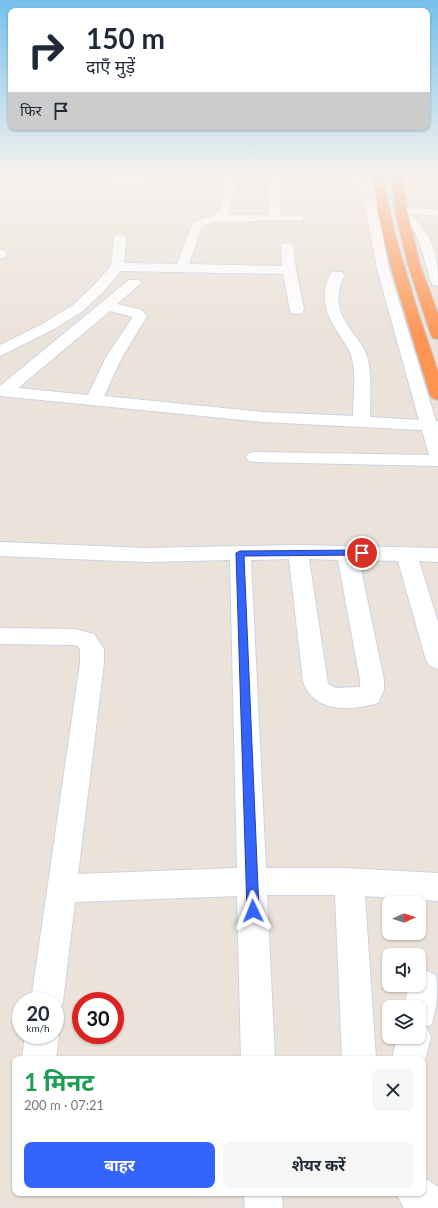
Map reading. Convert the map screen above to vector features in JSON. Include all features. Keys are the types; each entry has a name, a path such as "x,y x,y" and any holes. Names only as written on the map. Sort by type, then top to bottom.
{"highway":[{"path":"389,229 408,305 438,396"},
{"path":"406,229 414,264 438,335"}],"street":[{"path":"182,267 195,229"},
{"path":"375,229 383,269 433,426 438,455"},
{"path":"419,229 425,241 438,282"},
{"path":"0,351 50,326 78,308 100,288 117,267 119,260 120,238"},
{"path":"287,246 289,270 297,310"},
{"path":"117,267 289,270"},
{"path":"337,275 331,288 331,307 334,316 354,344 358,354 361,367 361,423"},
{"path":"2,391 108,306 134,283"},
{"path":"94,400 114,357 140,316 137,312 108,306"},
{"path":"2,391 248,416 433,426"},
{"path":"255,457 438,461"},
{"path":"0,549 146,555 298,552 438,555"},
{"path":"298,552 315,681 319,690 328,696 340,698 369,696 372,690 372,680 347,553"},
{"path":"240,553 258,1056"},
{"path":"407,555 438,660"},
{"path":"0,636 74,637 86,640 92,649 92,664 48,992"},
{"path":"62,889 252,881 387,883 438,887"},
{"path":"349,882 359,1056"},
{"path":"39,1056 41,1044"},
{"path":"410,1056 412,1044"},
{"path":"263,1196 264,1208"},
{"path":"419,1196 434,1208"}],"route":[{"path":"253,911 240,553 362,553"}]}
